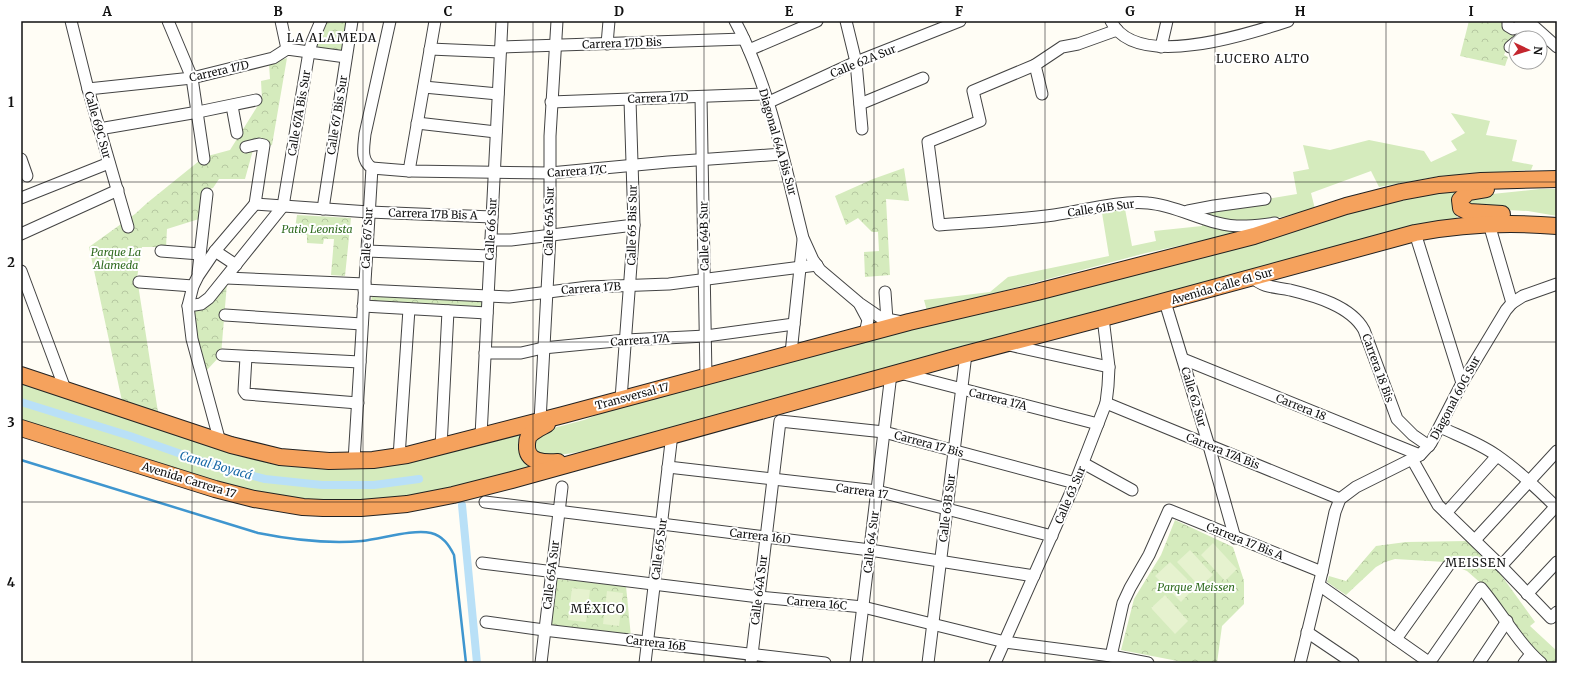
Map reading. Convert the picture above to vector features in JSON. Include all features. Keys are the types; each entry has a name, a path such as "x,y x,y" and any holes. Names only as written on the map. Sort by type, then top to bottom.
{"highway":[{"path":"1539,179 1468,192 1462,196 1460,204 1463,210 1469,212 1523,215 1557,222"},
{"path":"909,322 1049,289 1254,236 1352,204 1421,188 1481,181 1557,179"},
{"name":"Avenida Calle 61 Sur","path":"894,373 1165,302 1415,233 1444,228 1489,224 1557,226"},
{"name":"Transversal 17","path":"354,461 399,456 441,447 909,322"},
{"path":"563,415 530,434 527,447 529,456 542,462 584,460 672,434 894,373"},
{"path":"21,375 220,442 252,451 312,460 354,461"},
{"name":"Avenida Carrera 17","path":"21,428 215,489 254,499 303,507 361,508 407,504 454,495 584,460"}],"street":[{"name":"Calle 69C Sur","path":"71,21 99,129 128,227"},
{"path":"168,21 192,78 204,159"},
{"path":"281,21 287,49 346,57"},
{"name":"Calle 67A Bis Sur","path":"283,206 312,42 321,21"},
{"name":"Calle 67 Bis Sur","path":"323,209 352,21"},
{"name":"Calle 67 Sur","path":"354,461 372,168 365,160 365,134 390,21"},
{"path":"409,171 435,21"},
{"name":"Calle 66 Sur","path":"481,436 502,21"},
{"name":"Calle 65A Sur","path":"540,421 550,235 550,136 556,21"},
{"path":"607,44 608,21"},
{"name":"Diagonal 64A Bis Sur","path":"734,21 749,50 766,98 804,238 810,254 820,270 859,303 874,314 887,320"},
{"path":"749,50 817,21"},
{"path":"846,21 856,62 862,129"},
{"name":"Calle 62A Sur","path":"766,98 960,21"},
{"path":"1162,47 1167,21"},
{"path":"1042,94 1035,65 1062,47 1078,44 1114,26 1126,37 1138,42 1162,47 1181,46 1240,35 1288,21"},
{"path":"1508,21 1508,26 1514,29 1524,22 1528,22 1557,47"},
{"path":"1527,30 1532,25"},
{"name":"Carrera 17D Bis","path":"430,48 500,50 554,45 744,39"},
{"name":"Carrera 17D","path":"88,89 192,78 273,58 287,49"},
{"name":"Calle 61B Sur","path":"1035,65 973,91 980,121 928,142 939,225 1054,215 1130,203 1147,203 1187,212 1217,223 1238,226 1254,226 1308,219"},
{"path":"860,104 923,78"},
{"path":"424,86 498,94"},
{"name":"Carrera 17D","path":"552,102 701,97 766,98"},
{"name":"Calle 64B Sur","path":"701,97 706,376"},
{"path":"99,129 232,106 256,100"},
{"name":"Calle 65 Bis Sur","path":"621,399 634,225 630,100"},
{"path":"232,106 237,133"},
{"path":"417,123 496,132"},
{"path":"196,281 215,251 255,204 264,146 259,144 246,148"},
{"name":"Carrera 17C","path":"372,168 409,171 550,173 782,154"},
{"path":"21,159 27,176"},
{"path":"21,198 109,163"},
{"path":"21,234 118,190"},
{"path":"207,194 196,281 188,306 192,339 220,442"},
{"path":"1187,212 1214,206 1265,199"},
{"name":"Carrera 17B Bis A","path":"255,204 369,212 492,217"},
{"path":"188,306 206,302 283,206"},
{"path":"1489,224 1512,303"},
{"path":"491,240 511,240 634,225"},
{"path":"1415,233 1462,383"},
{"path":"791,353 804,238"},
{"path":"161,251 200,254"},
{"path":"215,251 236,265"},
{"path":"367,251 490,256"},
{"name":"Carrera 17B","path":"226,278 488,297 509,297 588,287 669,284 817,265"},
{"path":"21,271 65,390"},
{"name":"Carrera 18 Bis","path":"1252,277 1262,285 1292,291 1329,303 1350,314 1359,321 1364,330 1397,419 1402,425 1429,446"},
{"path":"139,282 196,281"},
{"name":"Diagonal 60G Sur","path":"1340,499 1356,487 1416,457 1429,446 1462,383 1500,318 1512,303 1523,296 1557,284"},
{"path":"885,292 887,320 909,322"},
{"name":"Calle 62 Sur","path":"1165,302 1209,446 1235,538"},
{"path":"859,303 868,320 865,333"},
{"path":"364,306 487,313"},
{"path":"399,456 409,309"},
{"path":"441,447 448,311"},
{"path":"225,315 362,324"},
{"name":"Calle 63 Sur","path":"995,663 1075,483 1106,403 1109,367 1103,318"},
{"name":"Carrera 17A","path":"485,353 521,353 543,348 626,340 706,336 794,324"},
{"path":"1004,344 1109,367"},
{"name":"Calle 63B Sur","path":"928,663 966,354"},
{"path":"222,355 246,358 360,362"},
{"path":"246,358 245,393 358,403"},
{"name":"Carrera 18","path":"1182,359 1416,457"},
{"name":"Carrera 17A","path":"894,373 1098,424"},
{"name":"Calle 64 Sur","path":"856,663 884,432 894,373"},
{"name":"Carrera 17A Bis","path":"1106,403 1340,499"},
{"name":"Carrera 17 Bis","path":"780,422 884,432 1075,483"},
{"name":"Calle 64A Sur","path":"751,659 780,422"},
{"path":"1440,427 1485,448 1497,456 1529,481 1556,506 1501,566"},
{"name":"Calle 65 Sur","path":"645,663 672,434"},
{"path":"1475,540 1557,451"},
{"path":"1446,513 1497,456"},
{"path":"1416,457 1435,501 1501,566 1527,594 1554,615"},
{"path":"1083,463 1132,490"},
{"name":"Carrera 17","path":"668,467 877,491 1052,536"},
{"name":"Calle 65A Sur","path":"541,663 562,487"},
{"path":"1300,663 1335,512 1340,499"},
{"name":"Carrera 16D","path":"485,502 870,550 1034,576"},
{"name":"Carrera 17 Bis A","path":"1111,656 1123,603 1149,555 1168,510 1322,572"},
{"name":"Carrera 16C","path":"482,562 759,597 862,607 1005,642 1111,656 1148,663"},
{"path":"1527,594 1557,562"},
{"path":"1396,639 1448,566"},
{"path":"1319,585 1429,663 1480,588 1507,622 1527,658 1541,663"},
{"name":"Carrera 16B","path":"486,622 648,642 751,659 825,663"},
{"path":"1479,663 1507,622"},
{"path":"1307,632 1353,663"}],"green space":[{"path":"327,21 347,21 342,54 314,49 314,44"},
{"path":"1469,21 1504,21 1520,30 1508,30 1508,45 1504,55 1508,57 1505,66 1460,56"},
{"name":"Parque La Alameda","path":"287,58 272,145 253,150 245,179 219,179 213,188 205,190 199,219 167,229 166,247 142,247 137,278 158,412 122,401 89,247 135,214 204,157 230,150 262,99 261,81 270,79 269,64"},
{"path":"1451,113 1490,121 1486,135 1517,140 1512,161 1533,165 1531,170 1440,176 1379,187 1371,171 1311,193 1315,209 1292,215 1257,221 1233,221 1215,218 1197,211 1297,194 1293,172 1309,169 1303,145 1330,150 1369,140 1424,151 1431,162 1457,150 1451,141 1465,133"},
{"path":"904,168 909,201 886,199 890,275 865,277 864,252 879,251 878,232 872,232 858,218 846,225 835,196 873,179"},
{"path":"1456,189 1453,198 1453,206 1454,212 1459,220 605,448 548,455 540,455 534,449 534,440 550,429 584,420 610,410 1390,201"},
{"path":"1540,189 1557,189 1557,216 1528,211 1470,208 1466,199 1473,196"},
{"path":"1125,209 1132,246 1156,241 1154,231 1202,226 1202,222 1260,228 1146,253 927,311 924,300 990,292 1008,277 1109,256 1102,213"},
{"name":"Patio Leonista","path":"297,215 351,218 345,276 331,275 334,239 324,239 323,244 307,243 307,235 294,235"},
{"path":"227,283 221,355 206,371 195,340 194,310"},
{"path":"372,294 482,301 482,309 371,303"},
{"path":"21,382 318,466 520,433 520,454 526,462 535,469 425,496 333,503 263,495 21,422"},
{"name":"Parque Meissen","path":"1175,520 1233,547 1244,581 1244,604 1222,626 1217,663 1188,663 1121,650 1134,599 1161,555"},
{"path":"1467,541 1496,568 1535,622 1530,626 1557,651 1557,663 1546,663 1537,655 1483,585 1467,571 1445,562 1395,559 1385,562 1376,567 1346,595 1327,582 1329,576 1346,581 1376,546 1406,542"},
{"path":"1213,543 1237,569 1225,581 1201,555"},
{"path":"1190,550 1213,575 1200,587 1177,562"},
{"path":"1170,562 1195,587 1181,602 1155,576"},
{"path":"556,579 626,586 631,637 551,628"},
{"path":"572,588 590,590 586,622 568,620"},
{"path":"607,591 623,593 619,626 603,624"},
{"path":"1165,595 1188,621 1175,634 1151,608"}],"waterway":[{"name":"Canal Boyacá","path":"21,402 130,436 218,467 265,479 322,485 374,485 419,479"},
{"path":"21,460 258,533 310,541 336,542 370,540 415,532 435,534 445,541 454,555 466,663"},
{"path":"462,505 477,663"}],"district":[{"name":"LA ALAMEDA","path":"332,37"},
{"name":"LUCERO ALTO","path":"1263,58"},
{"name":"MEISSEN","path":"1476,562"},
{"name":"MÉXICO","path":"598,608"}]}
